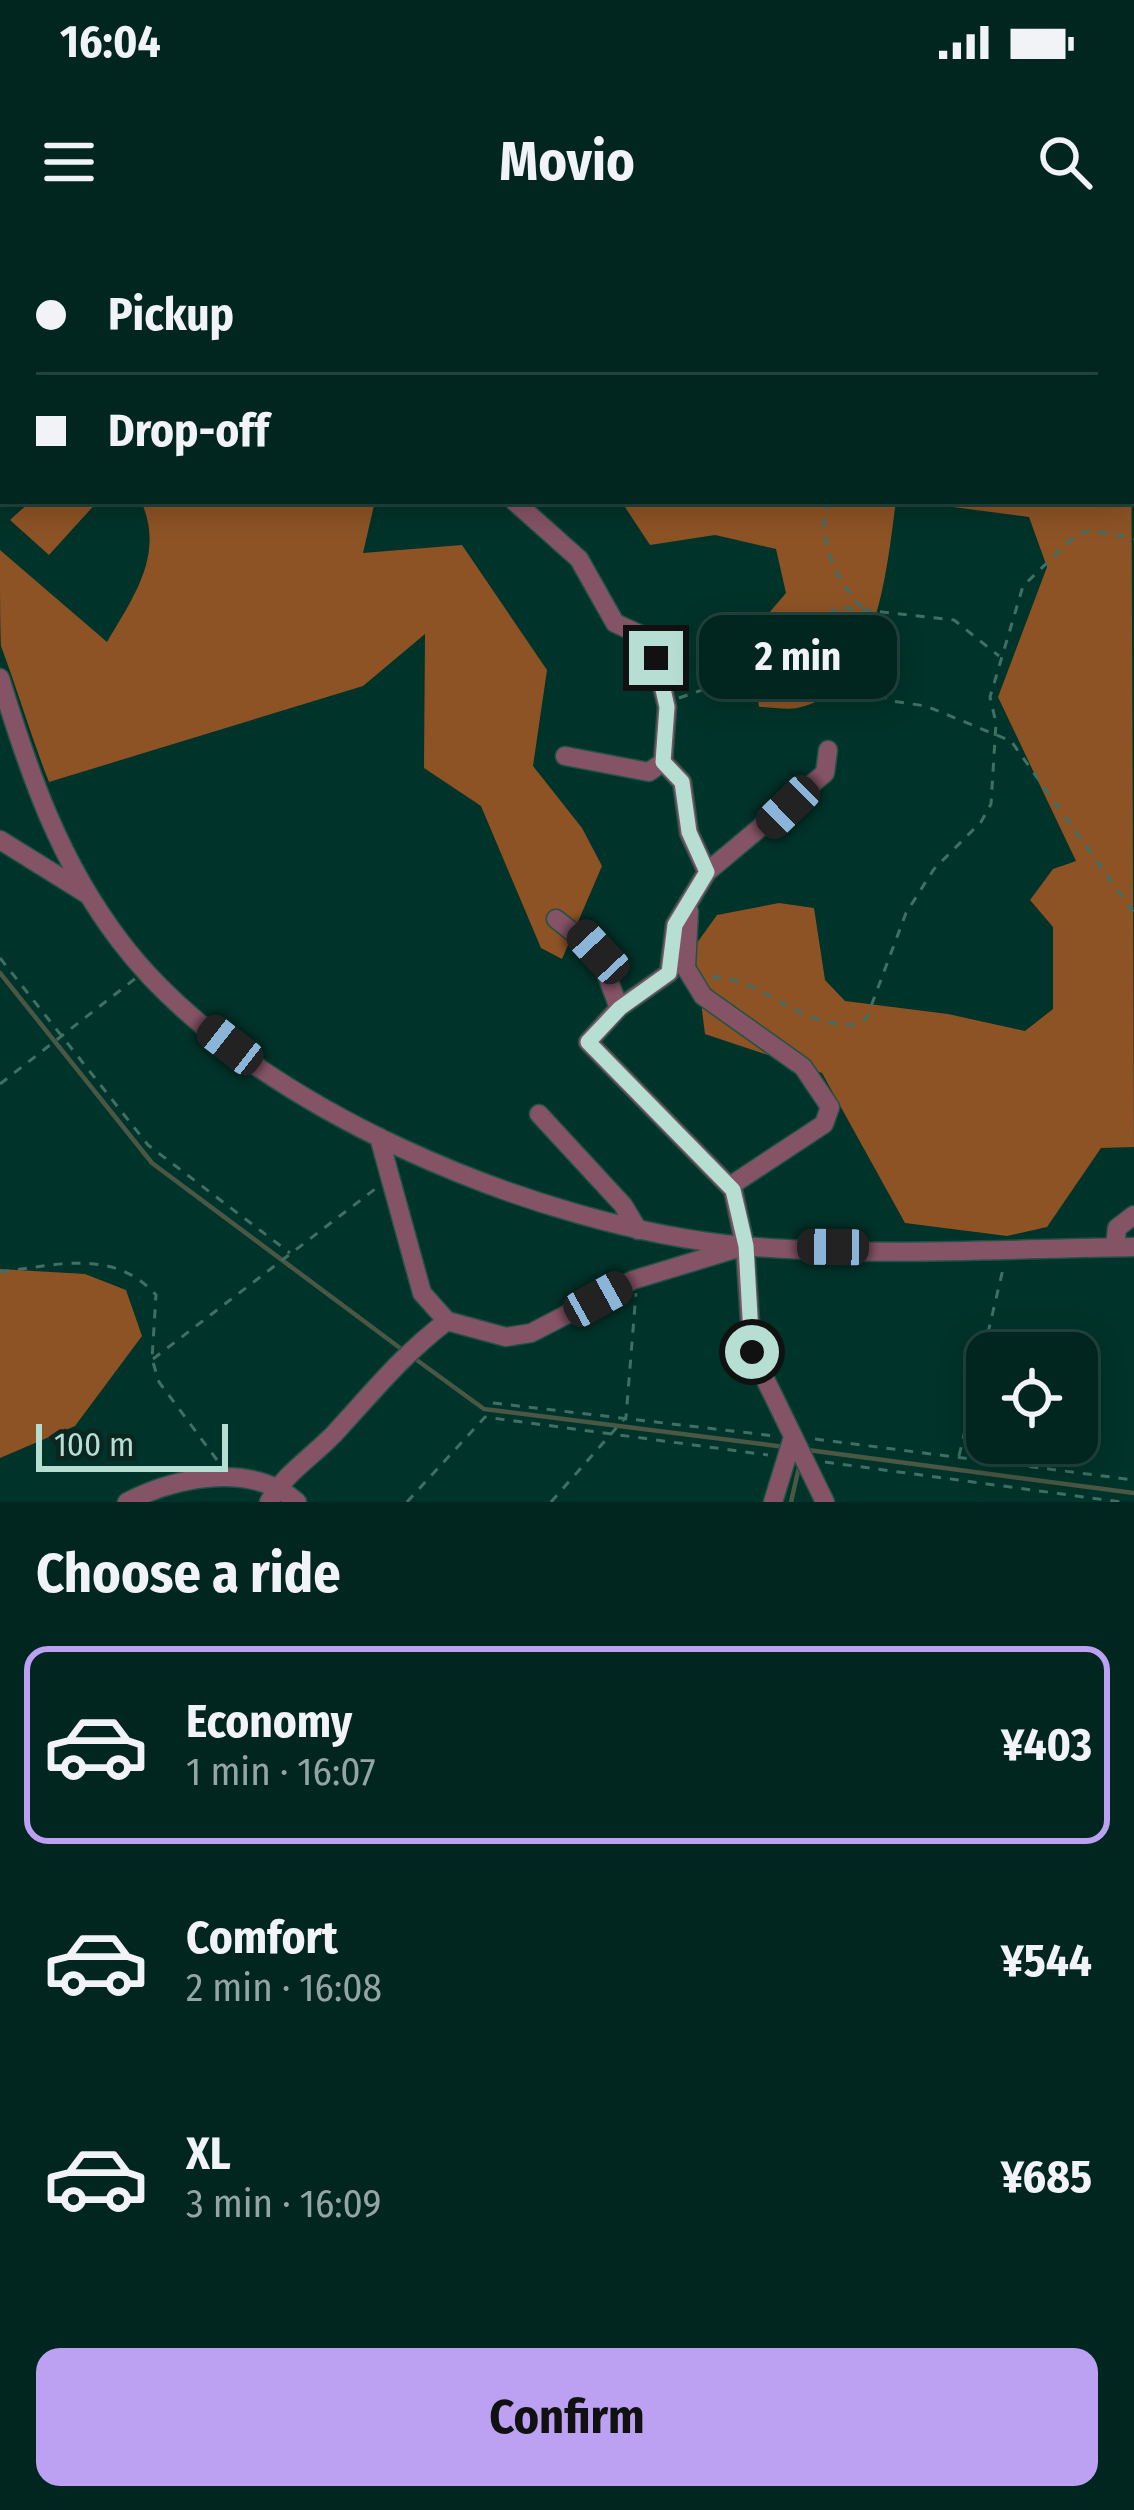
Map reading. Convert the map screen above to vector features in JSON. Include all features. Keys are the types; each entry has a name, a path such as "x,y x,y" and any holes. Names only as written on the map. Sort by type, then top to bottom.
{"street":[{"path":"517,504 579,559 615,622 639,634 656,658 666,702 663,762 682,782 689,832 707,872"},
{"path":"0,678 49,826 91,896 146,970 230,1045 380,1137 488,1186 638,1231 746,1246 1124,1247 1117,1228 1134,1215"},
{"path":"825,1502 752,1352 746,1246 730,1186 588,1042 620,1008 669,973 675,925 707,872 825,773 828,750"},
{"path":"565,756 649,772 663,762"},
{"path":"0,840 91,896"},
{"path":"691,900 686,935 691,979 703,996 734,1021 755,1029 803,1067 830,1108 824,1124 730,1186"},
{"path":"556,919 598,952 620,1008"},
{"path":"539,1114 623,1205 638,1231"},
{"path":"380,1137 422,1293 447,1321 506,1337 531,1333 632,1280 746,1246"},
{"path":"274,1494 401,1355 447,1321"},
{"path":"773,1502 783,1457 793,1437"},
{"path":"127,1502 196,1479 242,1478 297,1502"}],"path":[{"path":"828,504 820,521 826,540 848,594 862,607"},
{"path":"691,979 731,978 786,1009 830,1024 859,1024 870,1012 905,914 934,868 981,822 991,804 996,737 990,697 1024,586 1064,544 1090,530 1134,539"},
{"path":"666,702 719,684 742,647 808,632 838,607 955,620 999,656"},
{"path":"862,607 857,680 891,701 926,706 1022,751 1134,913"},
{"path":"0,958 148,1145 290,1253"},
{"path":"0,1084 146,970"},
{"path":"152,1359 389,1178"},
{"path":"959,1456 1007,1249"},
{"path":"0,1272 72,1262 132,1272 156,1295 152,1359 159,1382 221,1465 242,1478"},
{"path":"551,1502 626,1417 639,1304 632,1280"},
{"path":"493,1402 1134,1480"},
{"path":"407,1502 485,1417 783,1457"},
{"path":"804,1460 1121,1502"}],"shaded area":[{"path":"28,504 95,504 49,555 10,520"},
{"path":"142,504 374,504 363,553 462,545 547,670 533,766 582,828 602,866 562,959 541,948 481,806 424,768 425,634 363,686 49,782 1,646 0,550 107,642 143,574 150,539"},
{"path":"623,504 896,504 882,591 862,653 824,697 797,708 759,707 749,636 786,593 776,549 715,535 650,545"},
{"path":"930,504 1132,504 1134,1147 1101,1148 1047,1227 1007,1236 905,1223 822,1073 705,1034 694,947 717,915 779,903 814,908 825,980 845,1001 948,1014 1025,1031 1053,1009 1053,927 1030,900 1053,869 1076,861 998,697 1047,567 1029,517"},
{"path":"0,1269 85,1274 126,1290 142,1336 75,1426 0,1458"}],"waterway":[{"path":"0,973 152,1163 404,1351"},
{"path":"414,1358 484,1409 785,1447"},
{"path":"808,1450 1134,1493"},
{"path":"791,1502 799,1467"}],"route":[{"path":"656,658 667,707 663,762 672,766 682,782 689,832 707,872 675,925 669,973 620,1008 588,1042 623,1082 721,1172 733,1190 746,1246 752,1352"}]}
